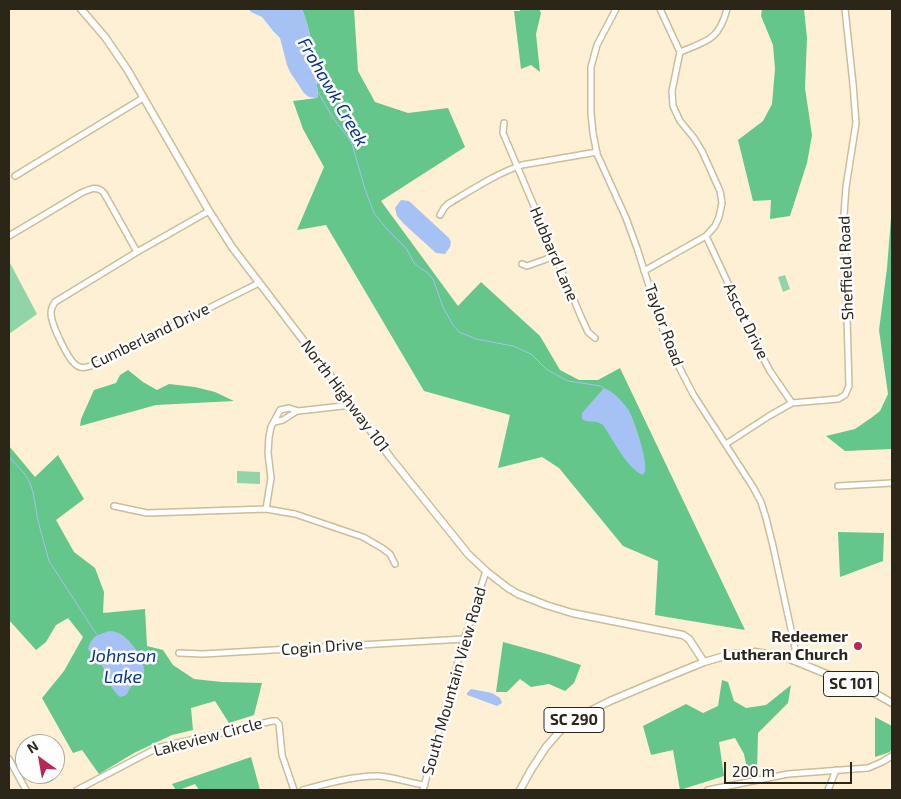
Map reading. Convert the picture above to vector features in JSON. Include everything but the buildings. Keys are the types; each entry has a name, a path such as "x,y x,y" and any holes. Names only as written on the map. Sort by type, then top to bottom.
{"main road":[{"name":"North Highway 101","path":"81,9 116,52 232,247 408,480 468,554 486,571 518,594 556,608 604,620 683,635 704,662"},
{"name":"SC 101","path":"704,662 732,654 755,652 781,656 878,695 892,703"},
{"name":"SC 290","path":"520,790 540,754 552,740 580,716 610,701 704,662"}],"street":[{"name":"Taylor Road","path":"616,9 597,45 590,79 591,112 596,152 626,218 663,330 675,359 693,394 757,494 766,518 795,648 794,661"},
{"path":"644,271 706,236 715,226 722,209 722,197 702,151 680,121 673,106 672,91 680,52 660,9"},
{"path":"680,52 708,41 715,36 720,29 727,9"},
{"name":"Sheffield Road","path":"726,444 769,416 792,404 838,399 844,395 849,386 844,214 846,187 856,123 845,9"},
{"path":"15,176 144,98"},
{"name":"Hubbard Lane","path":"504,123 503,133 517,167 588,332 595,338"},
{"path":"440,215 448,204 492,178 517,167 596,152"},
{"path":"10,236 81,193 91,188 97,188 104,193 137,252"},
{"name":"Cumberland Drive","path":"209,211 61,297 53,305 51,314 55,329 70,359 80,368 108,360 259,283"},
{"name":"Ascot Drive","path":"706,236 762,356 792,404"},
{"path":"522,264 527,266 555,256"},
{"path":"266,509 270,478 269,437 271,427 280,410 352,405"},
{"path":"274,422 282,420 298,410"},
{"path":"838,486 892,483"},
{"path":"114,506 146,513 266,509 295,514 363,537 390,554 395,564"},
{"name":"South Mountain View Road","path":"424,788 464,638 486,571"},
{"name":"Cogin Drive","path":"180,653 203,654 464,638"},
{"name":"Lakeview Circle","path":"77,790 157,748 272,721 276,721 279,724 282,755 294,790"},
{"path":"708,790 788,774 868,768 892,756"},
{"path":"9,759 26,790"},
{"path":"828,790 836,770"},
{"path":"302,790 371,776 384,776 424,788"}],"green space":[{"path":"302,9 354,9 358,71 375,102 408,113 448,108 465,147 381,201 458,306 481,282 540,336 560,370 579,380 598,380 620,368 745,630 655,615 658,561 623,546 559,468 542,457 498,468 510,415 424,391 326,225 297,230 324,167 303,129 293,101 317,98 318,95 311,41"},
{"path":"520,9 539,9 541,13 536,34 540,72 531,65 521,69 514,11 520,11"},
{"path":"762,9 804,9 807,38 805,88 812,135 807,163 790,216 770,219 771,200 753,201 738,140 763,121 772,104 775,69 773,45 761,16"},
{"path":"892,205 891,449 845,451 826,436 855,429 880,411 888,394 879,330 887,268"},
{"path":"9,261 37,314 9,334"},
{"path":"785,275 790,289 783,292 778,277"},
{"path":"128,370 157,390 169,384 195,387 215,392 234,401 156,405 80,426 81,419 94,390 116,383 120,375"},
{"path":"9,446 35,477 58,455 84,499 56,520 74,552 95,568 104,592 103,613 145,609 147,646 163,650 173,665 194,679 262,683 254,715 229,723 215,701 191,708 193,730 172,735 134,753 99,774 82,750 73,753 65,739 65,734 62,734 42,698 64,671 83,637 68,618 56,625 46,642 36,650 9,620"},
{"path":"237,471 260,472 260,484 237,483"},
{"path":"838,532 884,533 883,561 840,577"},
{"path":"503,642 581,665 574,683 565,691 549,684 531,687 520,679 507,692 496,692"},
{"path":"722,680 728,682 734,701 746,708 766,705 791,685 788,703 758,733 757,772 748,774 744,754 735,738 719,742 724,776 680,790 673,750 651,755 643,726 686,704 703,713 718,706"},
{"path":"875,717 892,726 892,748 890,752 875,757"},
{"path":"251,757 260,790 199,790 195,784 176,790 172,784"}],"water":[{"path":"249,9 302,9 309,30 313,52 317,98 309,97 304,93 290,72 280,38 262,17 251,12"},
{"path":"401,200 409,201 449,238 451,242 450,247 445,254 436,253 397,216 395,208"},
{"path":"604,388 618,397 631,414 644,459 645,471 643,475 631,467 603,425 582,419 582,413"},
{"name":"Johnson Lake","path":"109,631 121,634 130,642 140,656 144,668 142,679 132,686 127,695 120,697 112,688 98,659 88,649 93,639"},
{"path":"471,689 492,693 500,698 502,703 497,706 467,695"}],"waterway":[{"name":"Frohawk Creek","path":"318,92 333,118 352,144 374,213 406,248 414,263 433,279 443,307 459,332 476,339 513,346 531,354 546,369 568,381 604,388"},
{"path":"9,457 24,473 30,483 49,561 97,635"}],"place":[{"name":"Redeemer Lutheran Church","path":"858,646"}]}
